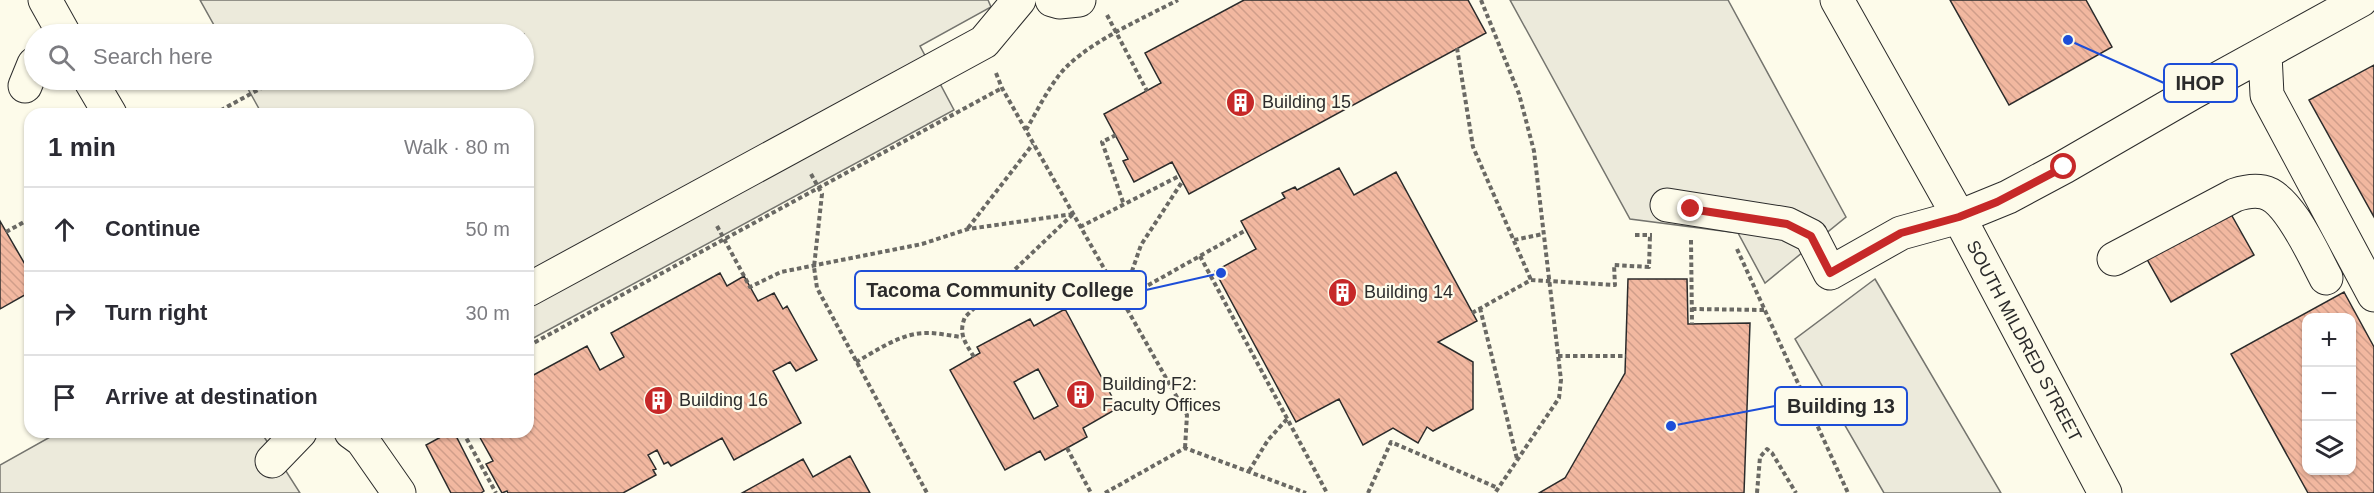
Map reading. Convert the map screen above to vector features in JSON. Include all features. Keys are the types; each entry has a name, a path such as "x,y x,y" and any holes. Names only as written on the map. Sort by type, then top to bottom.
{"main road":[{"path":"534,287 984,42 1019,0"},
{"path":"1052,0 1092,6"},
{"name":"SOUTH MILDRED STREET","path":"1838,0 1959,217 2105,493"},
{"path":"1664,220 1787,224 1811,236 1830,273 1901,233 1959,217 1997,202 2064,167 2361,0"},
{"path":"2265,54 2267,95 2374,295"},
{"path":"96,90 106,108"},
{"path":"2114,259 2235,195 2248,191 2264,192 2286,208 2326,278"},
{"path":"272,462 294,438"},
{"path":"359,438 399,493"}],"path":[{"path":"1026,130 1057,77 1074,59 1116,33 1178,0"},
{"path":"1481,0 1519,94 1534,151 1561,380 1559,398 1495,493"},
{"path":"1092,6 1116,33 1147,91"},
{"path":"984,42 1002,88 1187,415 1185,448"},
{"path":"1457,48 1473,147 1531,280"},
{"path":"534,343 1002,88"},
{"path":"225,108 258,90"},
{"path":"1116,135 1102,142 1124,204"},
{"path":"968,229 1033,144"},
{"path":"795,145 822,194 814,267 817,288 927,493"},
{"path":"1080,227 1179,176"},
{"path":"1122,300 1141,244 1182,182"},
{"path":"700,196 750,287 781,272 922,244 968,229 1073,214"},
{"path":"974,357 962,337 961,326 964,317 1073,214"},
{"path":"1472,313 1531,280 1615,285 1614,265 1649,267 1650,235 1664,220"},
{"path":"6,232 24,222"},
{"path":"1122,300 1246,230"},
{"path":"1514,240 1543,234"},
{"path":"1635,235 1650,235"},
{"path":"1692,324 1691,237 1701,237"},
{"path":"1733,239 1848,493"},
{"path":"1200,256 1327,493"},
{"path":"1480,308 1517,460"},
{"path":"1692,309 1765,310"},
{"path":"856,362 900,338 915,333 962,337"},
{"path":"1558,356 1626,356"},
{"path":"1249,472 1268,440 1287,419"},
{"path":"467,438 496,493"},
{"path":"1368,493 1391,442 1498,488"},
{"path":"1067,448 1092,493"},
{"path":"1105,493 1185,448 1306,493"},
{"path":"1757,493 1760,457 1767,449 1772,453 1796,493"}],"shaded area":[{"path":"200,0 988,0 991,7 920,46 954,110 534,338 534,108 259,108 249,90 534,90 534,24 213,24"},
{"path":"1510,0 1728,0 1846,217 1765,283 1738,233 1630,219"},
{"path":"1875,279 2001,493 1884,493 1795,339"},
{"path":"48,438 265,438 300,493 0,493 0,465"}],"building":[{"name":"Building 15","path":"1244,0 1468,0 1486,33 1189,194 1172,162 1134,182 1123,161 1128,159 1104,114 1161,83 1145,53"},
{"path":"1950,0 2086,0 2112,47 2009,105"},
{"path":"2374,65 2374,217 2309,100"},
{"name":"Building 14","path":"1339,168 1354,195 1396,172 1477,321 1438,342 1473,362 1473,409 1433,431 1427,427 1418,443 1393,428 1363,445 1339,399 1296,422 1215,271 1256,249 1241,221 1285,198 1282,193 1295,187 1297,190"},
{"path":"2227,207 2254,255 2171,302 2144,254"},
{"path":"0,221 24,263 24,295 0,309"},
{"name":"Building 16","path":"720,273 727,286 744,276 758,301 774,293 783,309 787,306 817,360 796,371 790,362 773,371 801,423 734,460 722,438 671,466 668,462 664,464 657,450 648,455 656,469 653,470 656,475 623,493 508,493 507,491 502,493 486,464 493,461 480,438 534,438 534,375 587,346 600,370 624,357 611,333"},
{"path":"1628,279 1687,279 1688,324 1750,323 1744,493 1539,493 1565,478 1625,373"},
{"path":"2344,292 2355,313 2306,313"},
{"name":"Building F2: Faculty Offices","path":"1065,309 1118,408 1083,428 1087,437 1067,448 1045,460 1040,451 1005,470 950,370 980,353 977,347 1030,319 1034,326","holes":["1038,369 1058,406 1034,419 1014,382"]},
{"path":"2356,314 2374,347 2374,493 2308,493 2231,354 2302,315 2302,475 2356,475"},
{"path":"439,438 457,438 484,491 481,493 451,493 426,445"},
{"path":"850,456 870,493 742,493 803,459 813,477"}],"place":[{"name":"IHOP","path":"2068,40"},
{"name":"Building 15","path":"1241,102"},
{"name":"Tacoma Community College","path":"1221,273"},
{"name":"Building 14","path":"1343,292"},
{"name":"Building F2: Faculty Offices","path":"1081,394"},
{"name":"Building 16","path":"658,400"},
{"name":"Building 13","path":"1671,426"}],"route":[{"path":"1691,209 1787,224 1811,236 1830,273 1901,233 1959,217 1997,202 2064,167"}]}
